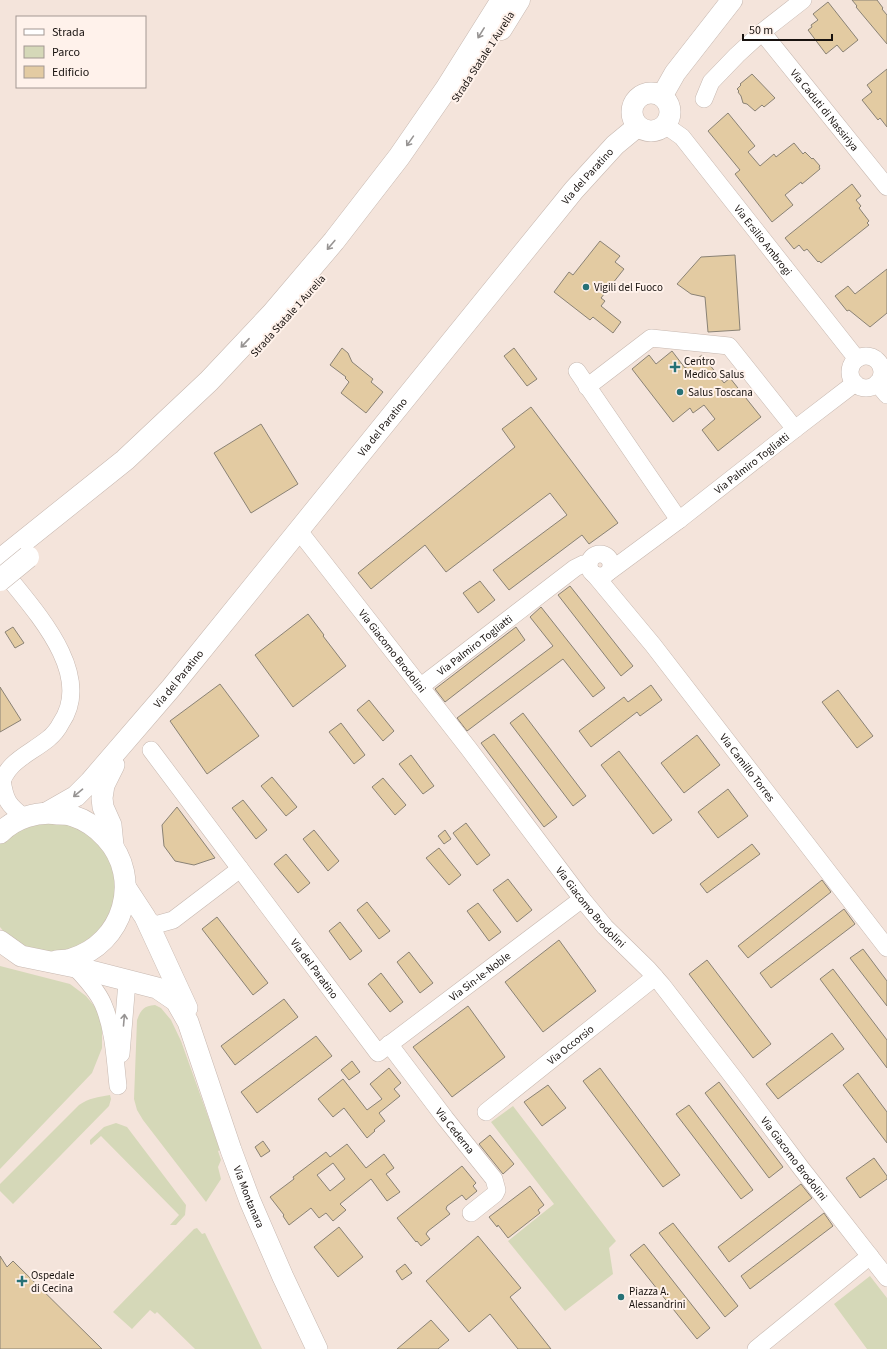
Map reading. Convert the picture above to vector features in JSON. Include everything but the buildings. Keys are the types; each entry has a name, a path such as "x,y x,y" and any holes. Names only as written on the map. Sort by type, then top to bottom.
{"highway":[{"name":"Strada Statale 1 Aurelia","path":"0,580 23,552 125,460 209,381 272,314 334,241 398,157 446,89 502,0"},
{"name":"Strada Statale 1 Aurelia","path":"0,560 23,552 133,472 219,392 283,324 345,251 408,168 460,94 520,0"}],"main road":[{"path":"662,96 675,73 732,0"},
{"path":"648,93 662,96 668,102 670,110 670,118 665,126 652,132 638,126 632,114 632,109 636,100 648,93"},
{"name":"Via del Paratino","path":"132,733 171,688 299,531 574,190 615,145 638,126"},
{"path":"0,833 24,817 48,812 76,796 132,733"},
{"path":"113,846 111,826 102,807 104,785 132,733"},
{"path":"45,962 70,960 94,949 112,931 123,908 126,888 123,866 113,846 96,827 73,816 48,812"},
{"path":"126,888 145,916 166,961 187,1008 194,1028 195,1040"},
{"path":"0,941 21,956"},
{"path":"0,954 21,956 75,967 127,982 157,988 176,1001 188,1022 195,1040"},
{"name":"Via Montanara","path":"195,1040 231,1150 250,1201 283,1277 317,1349"}],"street":[{"path":"704,99 711,82 762,32 803,0"},
{"name":"Via Caduti di Nassiriya","path":"762,32 887,187"},
{"name":"Via Ersilio Ambrogi","path":"665,126 682,137 857,359"},
{"path":"588,387 651,338 729,346 795,429"},
{"path":"861,357 871,357 883,359 880,380 882,389 874,386 864,388 855,383 851,374 851,368 857,359 861,357"},
{"path":"577,371 679,520"},
{"name":"Via Palmiro Togliatti","path":"420,687 575,568 584,564 601,571 647,543 679,520 855,383"},
{"name":"Via Giacomo Brodolini","path":"299,531 470,749 582,899 605,927 655,977 736,1080 801,1168 887,1278"},
{"path":"0,568 46,628 65,660 70,674 72,687 67,713 57,729 49,738 8,769 1,784 10,807 24,817"},
{"name":"Via Camillo Torres","path":"601,571 653,645 887,948"},
{"name":"Via del Paratino","path":"151,750 240,869 383,1049"},
{"path":"145,916 155,925 173,920 240,869"},
{"name":"Via Sin-le-Noble","path":"383,1049 582,899"},
{"path":"166,961 165,939 173,920"},
{"path":"75,967 90,984 103,1003 110,1024 118,1086 127,982"},
{"name":"Via Occorsio","path":"486,1112 655,977"},
{"name":"Via Cederna","path":"383,1049 445,1118 494,1179 497,1190 495,1194 471,1213"},
{"path":"756,1349 870,1256"}],"green space":[{"path":"60,818 106,846 119,888 103,928 76,948 55,952 44,952 23,946 5,933 0,927 0,842 17,827"},
{"path":"0,966 70,984 86,996 96,1008 102,1025 102,1048 92,1073 0,1169"},
{"path":"155,1005 161,1008 171,1020 181,1041 220,1150 218,1151 221,1160 218,1167 221,1179 206,1202 143,1120 137,1110 134,1099 137,1020 143,1009 148,1006"},
{"path":"110,1095 111,1099 109,1106 13,1204 0,1191 0,1184 79,1105 90,1099"},
{"path":"513,1106 616,1241 609,1248 613,1274 565,1311 508,1241 554,1204 491,1122"},
{"path":"116,1123 127,1127 186,1205 185,1215 176,1225 170,1225 179,1215 101,1136 91,1145 90,1144 90,1140 104,1127"},
{"path":"197,1228 202,1234 205,1233 262,1349 195,1349 157,1312 155,1314 150,1310 132,1329 113,1312 194,1229"},
{"path":"870,1276 887,1298 887,1349 867,1349 834,1304"}],"place":[{"name":"Vigili del Fuoco","path":"586,287"},
{"name":"Centro Medico Salus","path":"675,367"},
{"name":"Salus Toscana","path":"680,392"},
{"name":"Ospedale di Cecina","path":"22,1281"},
{"name":"Piazza A. Alessandrini","path":"621,1297"}]}
